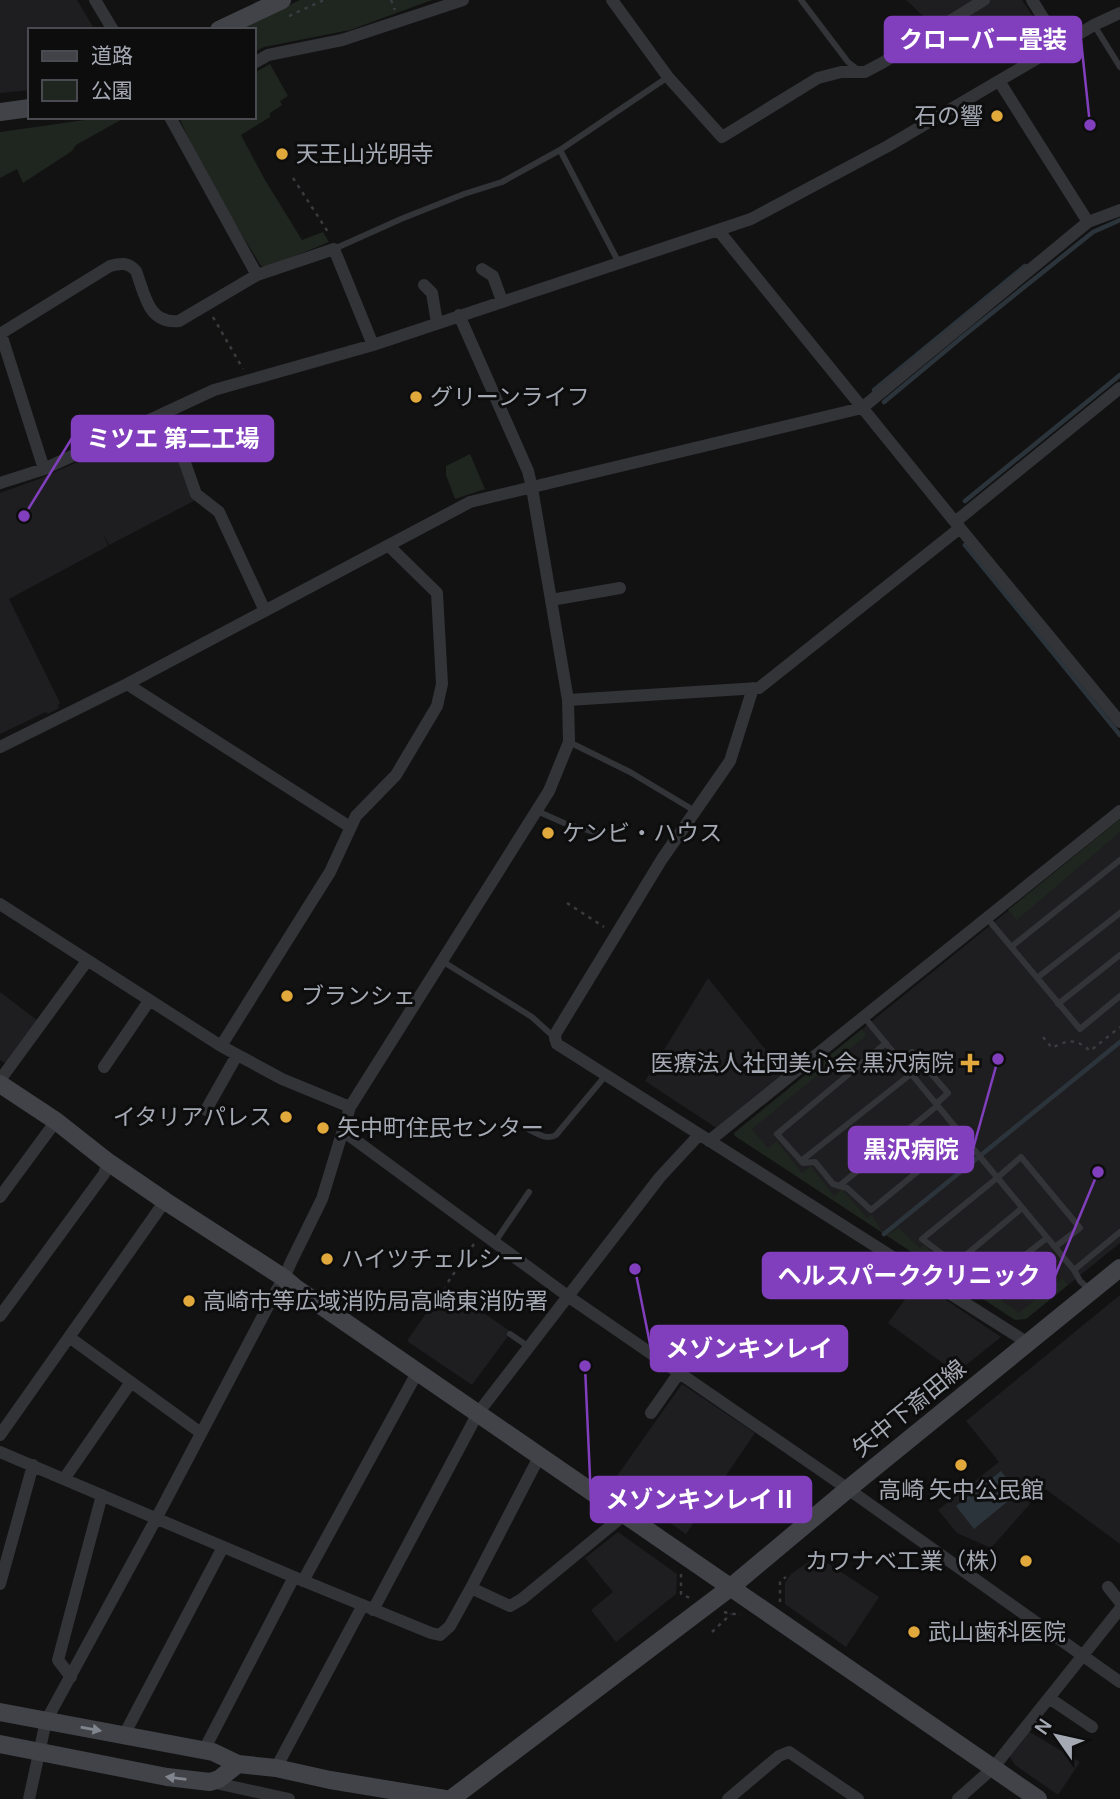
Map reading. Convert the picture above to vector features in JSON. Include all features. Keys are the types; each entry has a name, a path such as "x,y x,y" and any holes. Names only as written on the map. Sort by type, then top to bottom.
{"street":[{"path":"95,0 112,28"},
{"path":"223,28 282,0"},
{"path":"256,62 268,55 342,40 463,0"},
{"path":"612,0 668,77 722,137 818,78 841,72 865,72 984,0"},
{"path":"1032,0 1060,45"},
{"path":"0,482 44,469 214,390 373,345 751,219 888,146 1094,25 1120,13"},
{"path":"999,81 1088,222"},
{"path":"0,112 28,108"},
{"path":"171,119 257,275"},
{"path":"0,747 127,684 470,502 862,408 1088,222 1120,210"},
{"path":"718,230 1120,722"},
{"path":"44,469 0,334 110,266 125,263 132,267 152,311 159,319 169,322 179,321 257,275 334,248 373,345"},
{"path":"482,269 493,276 502,301"},
{"path":"424,285 432,293 437,323"},
{"path":"29,1799 46,1721 284,1278 322,1199 350,1107 549,791 569,742 568,700 528,471 459,315"},
{"path":"568,700 759,688 1120,388"},
{"path":"167,412 196,494 219,512 265,611"},
{"path":"221,1046 330,872 356,816 396,775 437,706 443,684 437,593 389,546"},
{"path":"551,600 620,588"},
{"path":"127,684 350,827"},
{"path":"753,688 730,761 662,859 615,935 556,1033 557,1044 1028,1343"},
{"path":"276,1768 478,1413 660,1177 704,1138 864,1017 1120,811"},
{"path":"0,904 221,1046 282,1079 350,1107"},
{"path":"87,961 0,1082 56,1121 108,1163 284,1278 539,1457 1038,1799"},
{"path":"104,1067 149,1001"},
{"path":"206,1110 237,1055"},
{"path":"0,1197 56,1121"},
{"path":"343,1131 569,1297 848,1489 1120,1682"},
{"path":"0,1316 104,1174 108,1163"},
{"path":"0,1434 164,1201"},
{"name":"矢中下斎田線","path":"451,1799 731,1587 1120,1268"},
{"path":"69,1337 201,1433"},
{"path":"209,1751 298,1579 418,1371"},
{"path":"651,1413 679,1373"},
{"path":"64,1479 131,1382"},
{"path":"0,1452 298,1579 431,1633 440,1634 450,1626 539,1457"},
{"path":"0,1584 33,1465"},
{"path":"71,1677 58,1660 102,1495"},
{"path":"471,1588 510,1606 624,1515"},
{"path":"124,1735 223,1547"},
{"path":"1108,1587 1120,1602"},
{"path":"958,1799 993,1768 1120,1609"},
{"path":"1049,1698 1092,1727"},
{"path":"0,1712 209,1751 227,1781"},
{"path":"0,1744 167,1777 227,1781 289,1799"},
{"path":"728,1799 779,1756 789,1752 858,1799"},
{"path":"227,1781 276,1768 445,1799"}],"lane":[{"path":"801,0 848,62 859,72"},
{"path":"1094,25 1120,67"},
{"path":"334,248 464,194 502,182 560,150 668,77"},
{"path":"560,150 619,263"},
{"path":"569,742 630,772 695,811"},
{"path":"537,810 564,823 597,833"},
{"path":"1011,947 1120,860"},
{"path":"1037,978 1120,913"},
{"path":"987,918 1080,1029 1120,996"},
{"path":"1058,1004 1120,955"},
{"path":"442,961 532,1017 555,1038"},
{"path":"864,1017 1091,1292"},
{"path":"886,1043 777,1134 803,1163 815,1163 833,1185 847,1188 871,1210 962,1135"},
{"path":"839,1186 948,1093 912,1052 900,1061"},
{"path":"801,1161 911,1074"},
{"path":"526,1128 547,1138 556,1135 606,1075"},
{"path":"1046,1238 985,1286 922,1239 1021,1157 1080,1228 1055,1247"},
{"path":"495,1242 529,1192"},
{"path":"955,1264 1022,1208"},
{"path":"1074,1270 1120,1232"},
{"path":"510,1334 529,1347"}],"path":[{"path":"293,178 330,235 334,248"},
{"path":"207,304 249,380"},
{"path":"567,903 615,935"},
{"path":"1043,1037 1052,1048 1061,1043 1082,1043 1090,1051 1120,1027"},
{"path":"448,1282 482,1233"},
{"path":"681,1573 681,1594"},
{"path":"780,1604 780,1581 786,1577"},
{"path":"712,1632 730,1614 745,1614"}],"shaded area":[{"path":"0,0 77,0 94,28 28,28 28,90 0,93"},
{"path":"906,0 1022,0 1050,42 1013,61 986,35 971,15 935,27"},
{"path":"168,422 194,501 109,545 103,533 108,546 9,599 60,703 59,708 48,714 46,712 0,734 0,493 39,479"},
{"name":"医療法人社団美心会 黒沢病院","path":"1120,820 1120,1243 1026,1319 1020,1319 734,1133"},
{"path":"708,978 785,1074 718,1129 645,1081"},
{"path":"0,992 37,1020 5,1063 0,1060"},
{"path":"918,1281 1001,1337 956,1373 888,1323"},
{"path":"445,1286 511,1332 472,1385 407,1341"},
{"path":"1120,1295 1120,1544 1044,1488 991,1548 957,1533 938,1510 999,1462 966,1421"},
{"path":"682,1384 755,1433 686,1534 612,1483"},
{"path":"1001,1471 1018,1493 974,1529 956,1506"},
{"path":"618,1532 677,1574 676,1594 616,1642 591,1610 613,1592 585,1558"},
{"path":"817,1556 879,1597 846,1647 785,1604 785,1583 791,1574"},
{"path":"1028,1731 1080,1762 1058,1795 1015,1765 1009,1756"}],"green space":[{"path":"300,0 432,0 350,30 264,47 256,51 256,28 241,28"},
{"path":"270,64 288,96 280,101 282,105 270,113 270,117 241,135 302,240 323,232 329,242 266,268 261,266 217,193 180,119 256,119 256,72"},
{"path":"92,119 122,119 76,145 72,151 23,183 17,169 0,178 0,132"},
{"path":"470,454 485,489 455,499 446,475 446,466"},
{"path":"1120,819 1120,832 1017,920 1008,910"},
{"path":"862,1029 867,1035 752,1129 768,1148 777,1141 802,1173 811,1166 834,1196 842,1189 867,1218 872,1215 881,1230 888,1234 899,1228 920,1248 924,1245 952,1272 957,1268 975,1290 979,1287 989,1293 992,1290 1019,1313 1062,1278 1068,1285 1026,1319 1015,1320 735,1136 734,1133"}],"waterway":[{"path":"884,402 1093,232 1120,220"},
{"path":"874,390 1025,266"},
{"path":"965,501 1120,375"},
{"path":"965,545 1120,735"},
{"path":"884,1234 1120,1042"}],"place":[{"name":"石の響","path":"997,116"},
{"name":"クローバー畳装","path":"1090,125"},
{"name":"天王山光明寺","path":"282,154"},
{"name":"グリーンライフ","path":"416,397"},
{"name":"ミツエ 第二工場","path":"24,516"},
{"name":"ケンビ・ハウス","path":"548,833"},
{"name":"ブランシェ","path":"287,996"},
{"name":"黒沢病院","path":"998,1059"},
{"name":"医療法人社団美心会 黒沢病院","path":"970,1063"},
{"name":"イタリアパレス","path":"286,1117"},
{"name":"矢中町住民センター","path":"323,1128"},
{"name":"ヘルスパーククリニック","path":"1098,1172"},
{"name":"ハイツチェルシー","path":"327,1259"},
{"name":"メゾンキンレイ","path":"635,1269"},
{"name":"高崎市等広域消防局高崎東消防署","path":"189,1301"},
{"name":"メゾンキンレイⅡ","path":"585,1366"},
{"name":"高崎 矢中公民館","path":"961,1465"},
{"name":"カワナベ工業（株）","path":"1026,1561"},
{"name":"武山歯科医院","path":"914,1632"}]}
